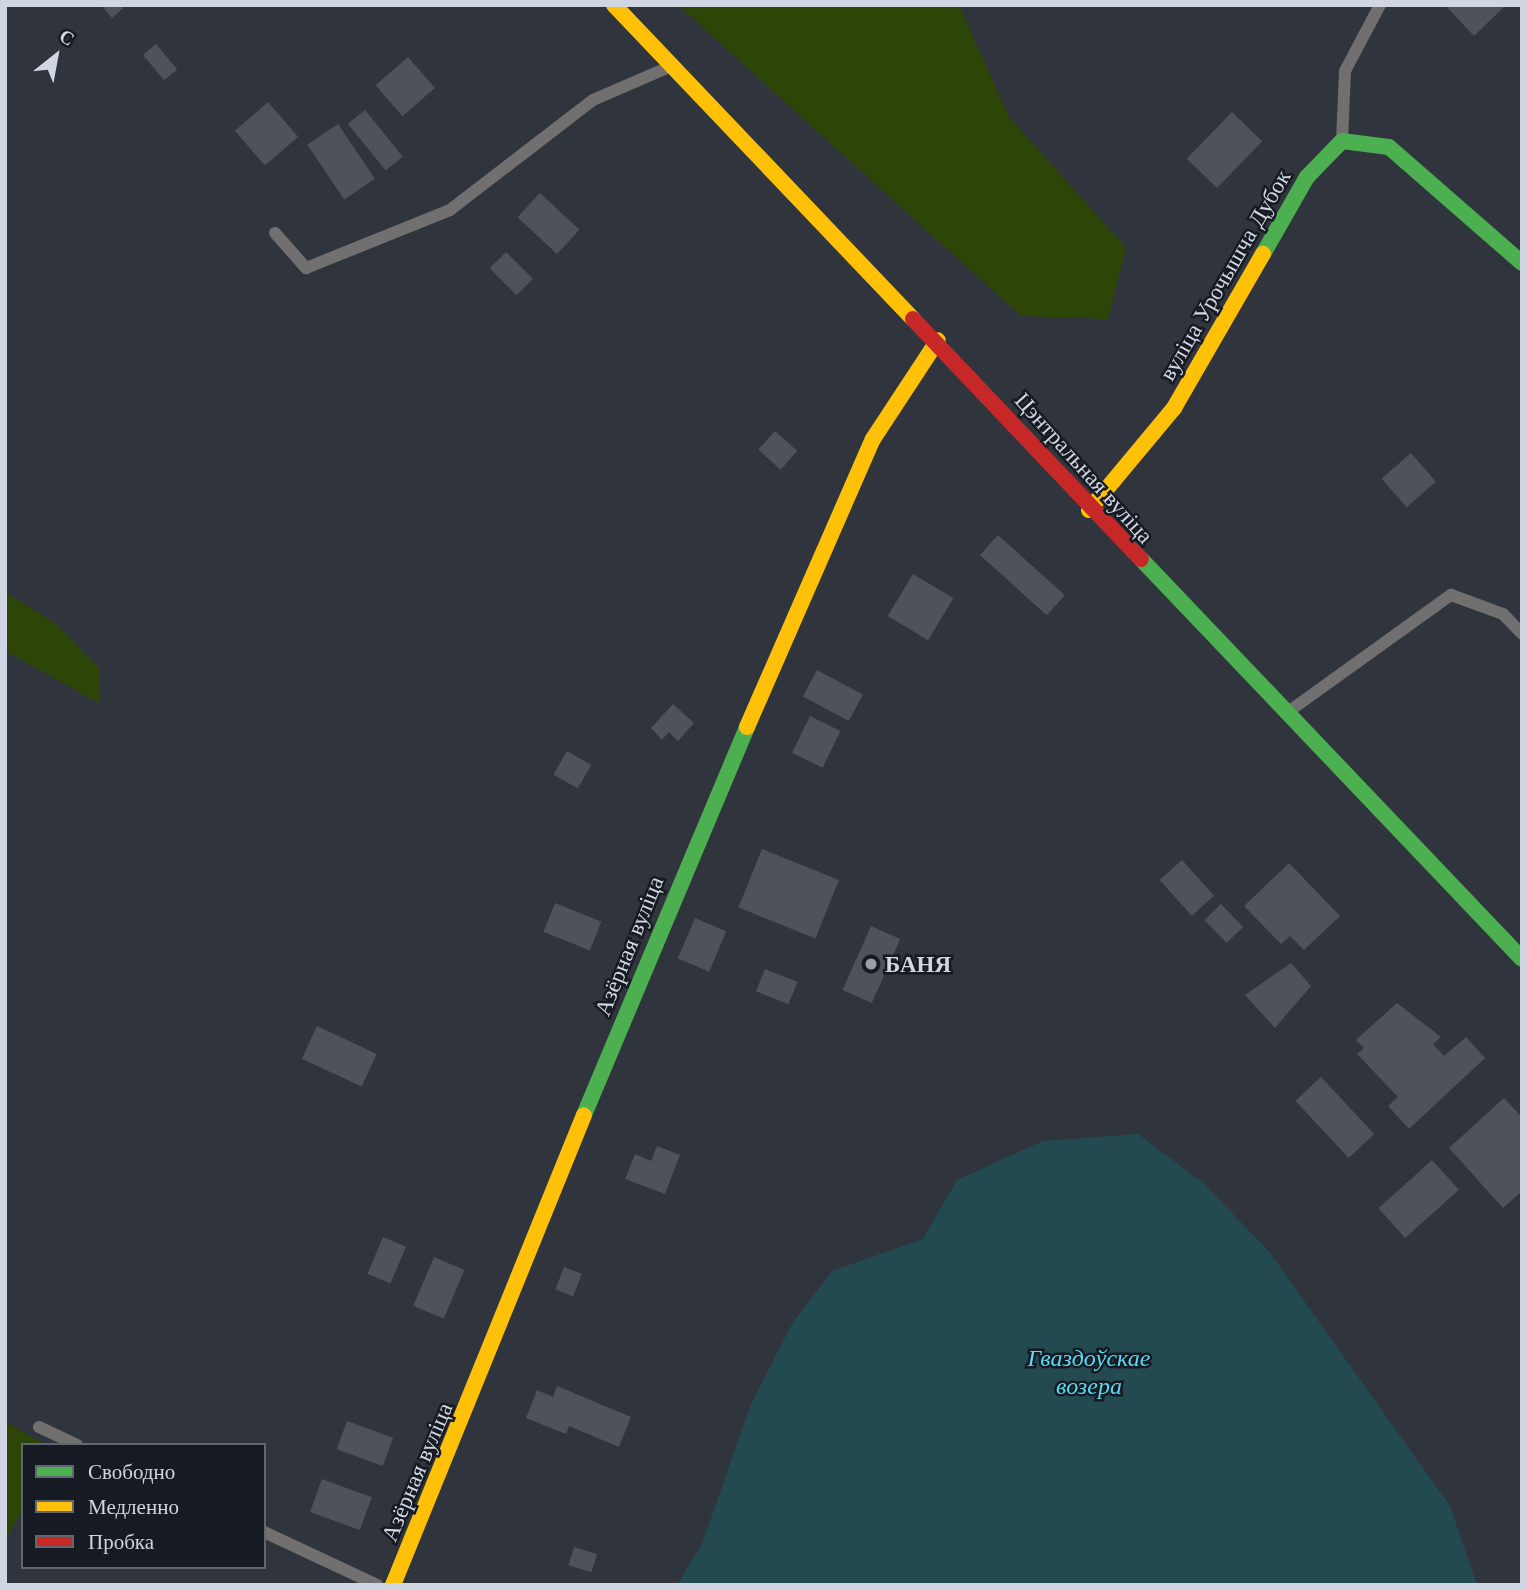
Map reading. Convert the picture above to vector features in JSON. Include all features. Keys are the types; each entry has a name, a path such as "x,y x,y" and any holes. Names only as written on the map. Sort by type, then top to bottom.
{"street":[{"name":"Цэнтральная вуліца","path":"614,5 938,340 1089,510 1522,959"},
{"path":"1342,141 1389,147 1522,263"},
{"name":"вуліца Урочышча Дубок","path":"1089,510 1174,408 1307,177 1342,141"},
{"name":"Азёрная вуліца","path":"393,1585 656,937 873,439 938,340"}],"lane":[{"path":"1342,141 1346,71 1380,5"},
{"path":"275,233 306,268 450,210 593,100 672,65"},
{"path":"1285,714 1451,595 1503,614 1522,634"},
{"path":"39,1427 73,1443"},
{"path":"266,1533 377,1585"}],"green space":[{"path":"678,5 959,5 1009,117 1126,248 1108,319 1021,316"},
{"path":"5,592 56,624 100,669 99,703 5,651"},
{"path":"5,1422 42,1443 21,1443 21,1513 5,1541"}],"water":[{"name":"Гваздоўскае возера","path":"1138,1134 1202,1182 1268,1250 1450,1506 1477,1585 677,1585 702,1544 751,1404 793,1322 832,1271 923,1239 957,1180 1043,1141"}],"building":[{"path":"101,5 121,5 123,8 112,18"},
{"path":"1445,5 1506,5 1474,36"},
{"path":"156,44 177,69 164,80 143,55"},
{"path":"408,57 435,88 402,116 376,85"},
{"path":"268,102 298,137 265,166 235,131"},
{"path":"365,110 403,157 386,170 348,124"},
{"path":"1232,112 1262,141 1217,188 1187,159"},
{"path":"338,124 375,179 344,199 307,145"},
{"path":"540,193 579,230 557,254 517,217"},
{"path":"506,252 533,279 517,295 490,268"},
{"path":"775,431 797,451 781,470 758,450"},
{"path":"1411,453 1436,482 1406,507 1382,479"},
{"path":"998,535 1065,595 1047,615 980,555"},
{"path":"913,574 953,598 928,640 888,616"},
{"path":"817,670 863,694 849,721 803,696"},
{"path":"673,704 694,723 678,741 669,732 662,740 651,728"},
{"path":"810,716 841,731 823,768 792,753"},
{"path":"567,751 591,765 578,788 554,774"},
{"path":"762,849 839,880 815,939 738,907"},
{"path":"1182,860 1214,896 1192,916 1160,880"},
{"path":"1289,863 1340,916 1304,950 1290,936 1281,944 1244,906"},
{"path":"555,903 601,922 590,950 543,932"},
{"path":"1221,904 1243,927 1227,943 1204,920"},
{"path":"695,918 726,931 709,972 678,959"},
{"name":"БАНЯ","path":"871,926 900,939 872,1003 843,990"},
{"path":"1291,963 1311,986 1275,1028 1245,995"},
{"path":"765,969 797,982 788,1004 756,991"},
{"path":"1397,1003 1441,1037 1433,1044 1444,1056 1466,1037 1485,1058 1409,1129 1388,1106 1398,1097 1357,1054 1364,1048 1356,1040"},
{"path":"317,1026 377,1054 362,1087 302,1059"},
{"path":"1321,1077 1374,1134 1349,1158 1295,1101"},
{"path":"1504,1098 1522,1117 1522,1191 1503,1208 1449,1148"},
{"path":"657,1146 680,1155 665,1194 625,1179 635,1154 651,1161"},
{"path":"1432,1160 1459,1190 1405,1238 1378,1208"},
{"path":"383,1237 406,1247 390,1284 367,1274"},
{"path":"434,1257 464,1270 444,1319 413,1306"},
{"path":"564,1267 582,1274 573,1296 555,1289"},
{"path":"557,1386 631,1417 619,1447 569,1426 566,1434 526,1418 537,1390 553,1397"},
{"path":"347,1421 393,1438 383,1466 337,1449"},
{"path":"322,1479 372,1497 360,1530 310,1512"},
{"path":"574,1547 597,1554 591,1572 568,1565"}],"traffic: fast":[{"path":"1263,254 1307,177 1342,141 1389,147 1522,263"},
{"path":"1141,559 1522,959"},
{"path":"584,1115 747,727"}],"traffic: slow":[{"path":"614,5 913,319"},
{"path":"1089,510 1174,408 1263,254"},
{"path":"747,727 873,439 938,340"},
{"path":"393,1585 584,1115"}],"traffic: jam":[{"path":"913,319 1141,559"}],"place":[{"name":"БАНЯ","path":"871,964"}]}
